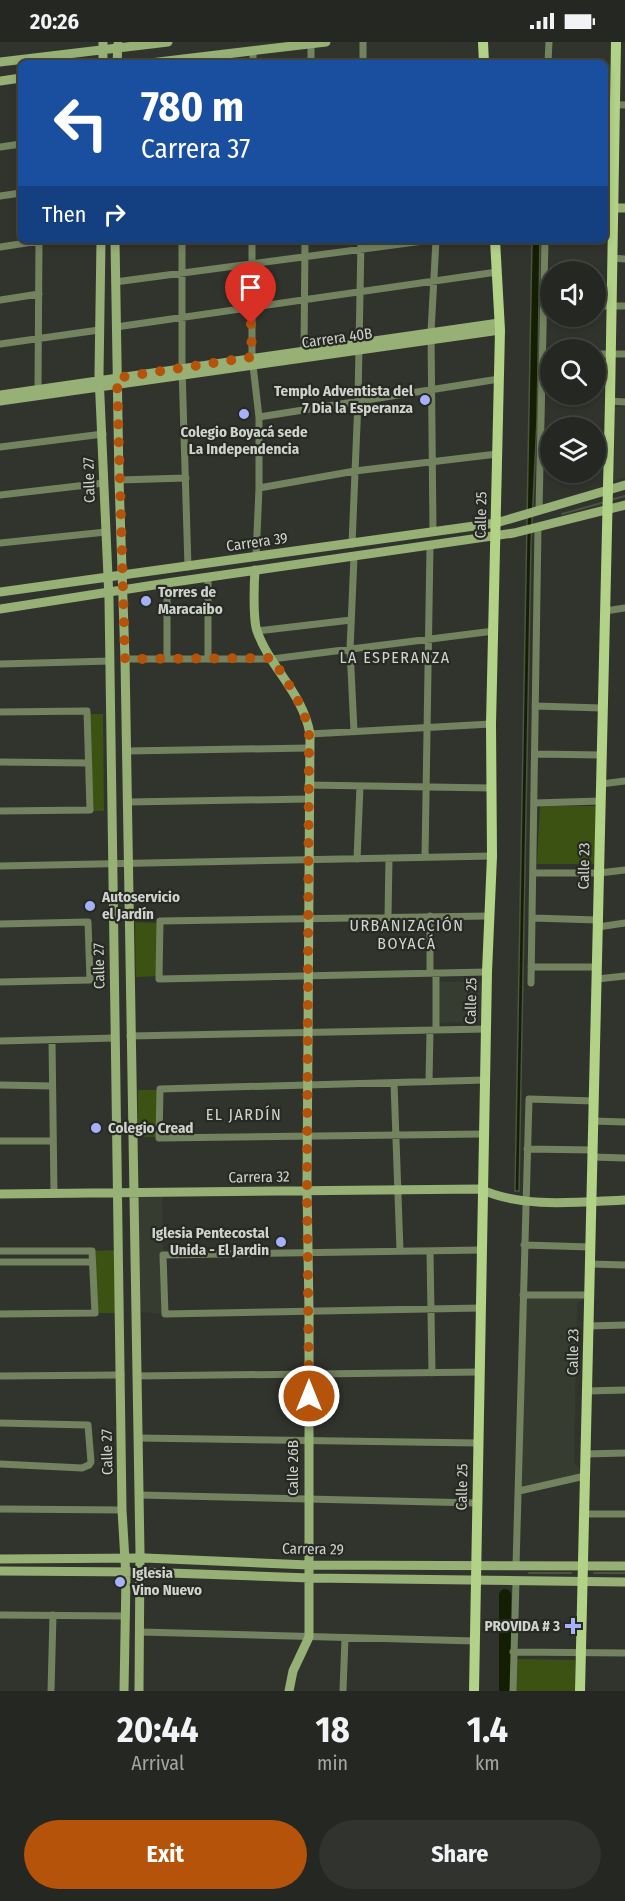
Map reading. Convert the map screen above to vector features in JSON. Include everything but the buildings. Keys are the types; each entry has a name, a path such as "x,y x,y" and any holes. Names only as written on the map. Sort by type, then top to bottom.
{"main road":[{"path":"0,62 103,46 168,42"},
{"path":"191,60 326,42"},
{"path":"483,42 484,60"},
{"path":"117,60 118,45"},
{"name":"Calle 23","path":"580,1691 610,401 612,258 609,208 617,154 614,104 619,49"},
{"path":"0,81 18,78"},
{"path":"609,208 625,208"},
{"name":"Calle 27","path":"101,243 100,384 109,593 122,1510 126,1558 124,1691"},
{"name":"Calle 27","path":"115,243 127,751 130,1036 141,1558 139,1691"},
{"name":"Calle 25","path":"474,1691 487,972 492,856 491,724 500,326 495,243"},
{"name":"Carrera 40B","path":"0,401 117,381 500,326"},
{"name":"Carrera 40B","path":"253,361 304,350 358,347"},
{"name":"Carrera 40B","path":"0,395 38,389 100,384"},
{"name":"Carrera 39","path":"0,609 255,570 495,537 533,529 607,499 625,485"},
{"name":"Carrera 39","path":"0,592 496,523 607,499 625,505"},
{"name":"Carrera 39","path":"495,537 530,514"},
{"name":"Calle 26B","path":"255,570 257,631 303,707 309,734 307,1191 309,1637 293,1671 289,1691"},
{"name":"Carrera 32","path":"0,1194 480,1189 504,1197 523,1200 592,1202 625,1200"},
{"name":"Carrera 29","path":"0,1559 141,1558 309,1565 625,1566"},
{"name":"Carrera 29","path":"0,1571 625,1582"}],"street":[{"path":"363,42 363,60"},
{"path":"548,60 549,42"},
{"path":"310,60 311,43"},
{"path":"253,51 253,60"},
{"path":"0,147 18,144"},
{"path":"0,196 18,193"},
{"path":"0,247 24,243"},
{"path":"38,389 42,243"},
{"path":"182,243 181,318 188,567"},
{"path":"252,243 250,308 259,417 256,557"},
{"path":"304,350 305,243"},
{"path":"352,544 361,243"},
{"path":"115,282 407,243"},
{"path":"433,532 431,336 436,243"},
{"path":"545,243 546,261"},
{"path":"612,258 625,259"},
{"path":"116,327 497,272"},
{"path":"0,300 39,294"},
{"path":"606,306 625,306"},
{"path":"0,344 99,330"},
{"path":"606,354 625,354"},
{"path":"259,417 499,379"},
{"path":"610,401 625,402"},
{"path":"530,514 542,405"},
{"path":"0,447 102,434"},
{"path":"259,488 355,471 497,454"},
{"path":"119,480 186,478"},
{"path":"0,495 104,483"},
{"path":"531,983 535,754 533,529"},
{"path":"0,543 106,532"},
{"path":"425,857 430,546"},
{"path":"354,557 350,650 354,731"},
{"path":"208,578 208,659"},
{"path":"167,583 167,659"},
{"path":"605,611 625,608"},
{"path":"257,631 351,620"},
{"path":"125,659 272,658 494,631"},
{"path":"0,664 110,661"},
{"path":"535,706 602,708"},
{"path":"0,712 87,711 90,810 0,811"},
{"path":"309,734 491,724"},
{"path":"127,751 309,748"},
{"path":"535,754 602,755"},
{"path":"0,762 88,763"},
{"path":"601,784 625,781"},
{"path":"308,785 492,788"},
{"path":"357,859 360,786"},
{"path":"128,802 308,799"},
{"path":"534,803 601,801"},
{"path":"0,866 492,856"},
{"path":"388,858 388,917"},
{"path":"533,873 599,873 625,870"},
{"path":"487,972 159,979 160,921 489,915"},
{"path":"429,1082 433,1030 430,916"},
{"path":"532,918 625,923"},
{"path":"0,924 88,922 90,980 0,982"},
{"path":"531,967 625,976"},
{"path":"130,1036 486,1029"},
{"path":"0,1041 115,1038"},
{"path":"52,1040 54,1194"},
{"path":"484,1134 159,1138 160,1089 485,1080"},
{"path":"394,1083 400,1251"},
{"path":"0,1085 52,1086"},
{"path":"516,1566 524,1245 523,1200 529,1099 594,1101"},
{"path":"594,1121 625,1122"},
{"path":"0,1141 53,1141"},
{"path":"527,1149 625,1158"},
{"path":"524,1245 591,1247"},
{"path":"481,1308 165,1314 163,1255 482,1250"},
{"path":"0,1251 92,1251 95,1313 0,1314"},
{"path":"430,1251 432,1373"},
{"path":"0,1262 92,1262"},
{"path":"590,1264 625,1265"},
{"path":"523,1294 589,1295"},
{"path":"589,1326 625,1325"},
{"path":"136,1376 480,1372"},
{"path":"0,1376 121,1375"},
{"path":"587,1391 625,1390"},
{"path":"0,1423 88,1425 91,1462 82,1468 0,1464"},
{"path":"138,1438 478,1443"},
{"path":"586,1454 625,1453"},
{"path":"519,1491 585,1476"},
{"path":"139,1495 477,1503"},
{"path":"0,1509 122,1510"},
{"path":"584,1514 625,1514"},
{"path":"513,1691 516,1581"},
{"path":"0,1615 125,1616"},
{"path":"51,1691 53,1615"},
{"path":"140,1632 475,1641"},
{"path":"344,1691 345,1638"},
{"path":"513,1652 625,1653"}],"shaded area":[{"path":"532,243 540,243 537,419 531,544 519,1191 515,1191"},
{"path":"615,407 625,407 625,478 614,481"},
{"path":"438,982 481,982 482,1022 438,1023"},
{"path":"133,1193 162,1193 165,1314 140,1312"},
{"path":"523,1295 589,1295 577,1304 574,1462 585,1476 519,1491"}],"green space":[{"path":"90,714 103,714 104,811 92,811"},
{"path":"540,806 596,806 595,864 537,864"},
{"path":"135,922 158,923 157,976 136,977"},
{"path":"138,1090 159,1090 158,1137 138,1137"},
{"path":"119,1250 120,1313 95,1313 92,1251"},
{"path":"517,1659 575,1660 575,1691 516,1691"}],"waterway":[{"path":"610,500 625,496"},
{"path":"562,514 605,502"},
{"path":"529,1573 571,1573"},
{"path":"594,1573 625,1573"},
{"path":"505,1595 505,1691"}],"place":[{"name":"Templo Adventista del 7 Dia la Esperanza","path":"425,400"},
{"name":"Colegio Boyacá sede La Independencia","path":"244,414"},
{"name":"Torres de Maracaibo","path":"146,601"},
{"name":"Autoservicio el Jardín","path":"90,906"},
{"name":"Colegio Cread","path":"96,1128"},
{"name":"Iglesia Pentecostal Unida - El Jardin","path":"281,1242"},
{"name":"Iglesia Vino Nuevo","path":"120,1582"},
{"name":"PROVIDA # 3","path":"573,1626"}],"district":[{"name":"LA ESPERANZA","path":"395,657"},
{"name":"URBANIZACIÓN BOYACÁ","path":"407,934"},
{"name":"EL JARDÍN","path":"244,1114"}],"route":[{"path":"251,324 252,357 117,378 125,659 272,658 303,707 307,719 309,734 307,1186 309,1396"}]}
